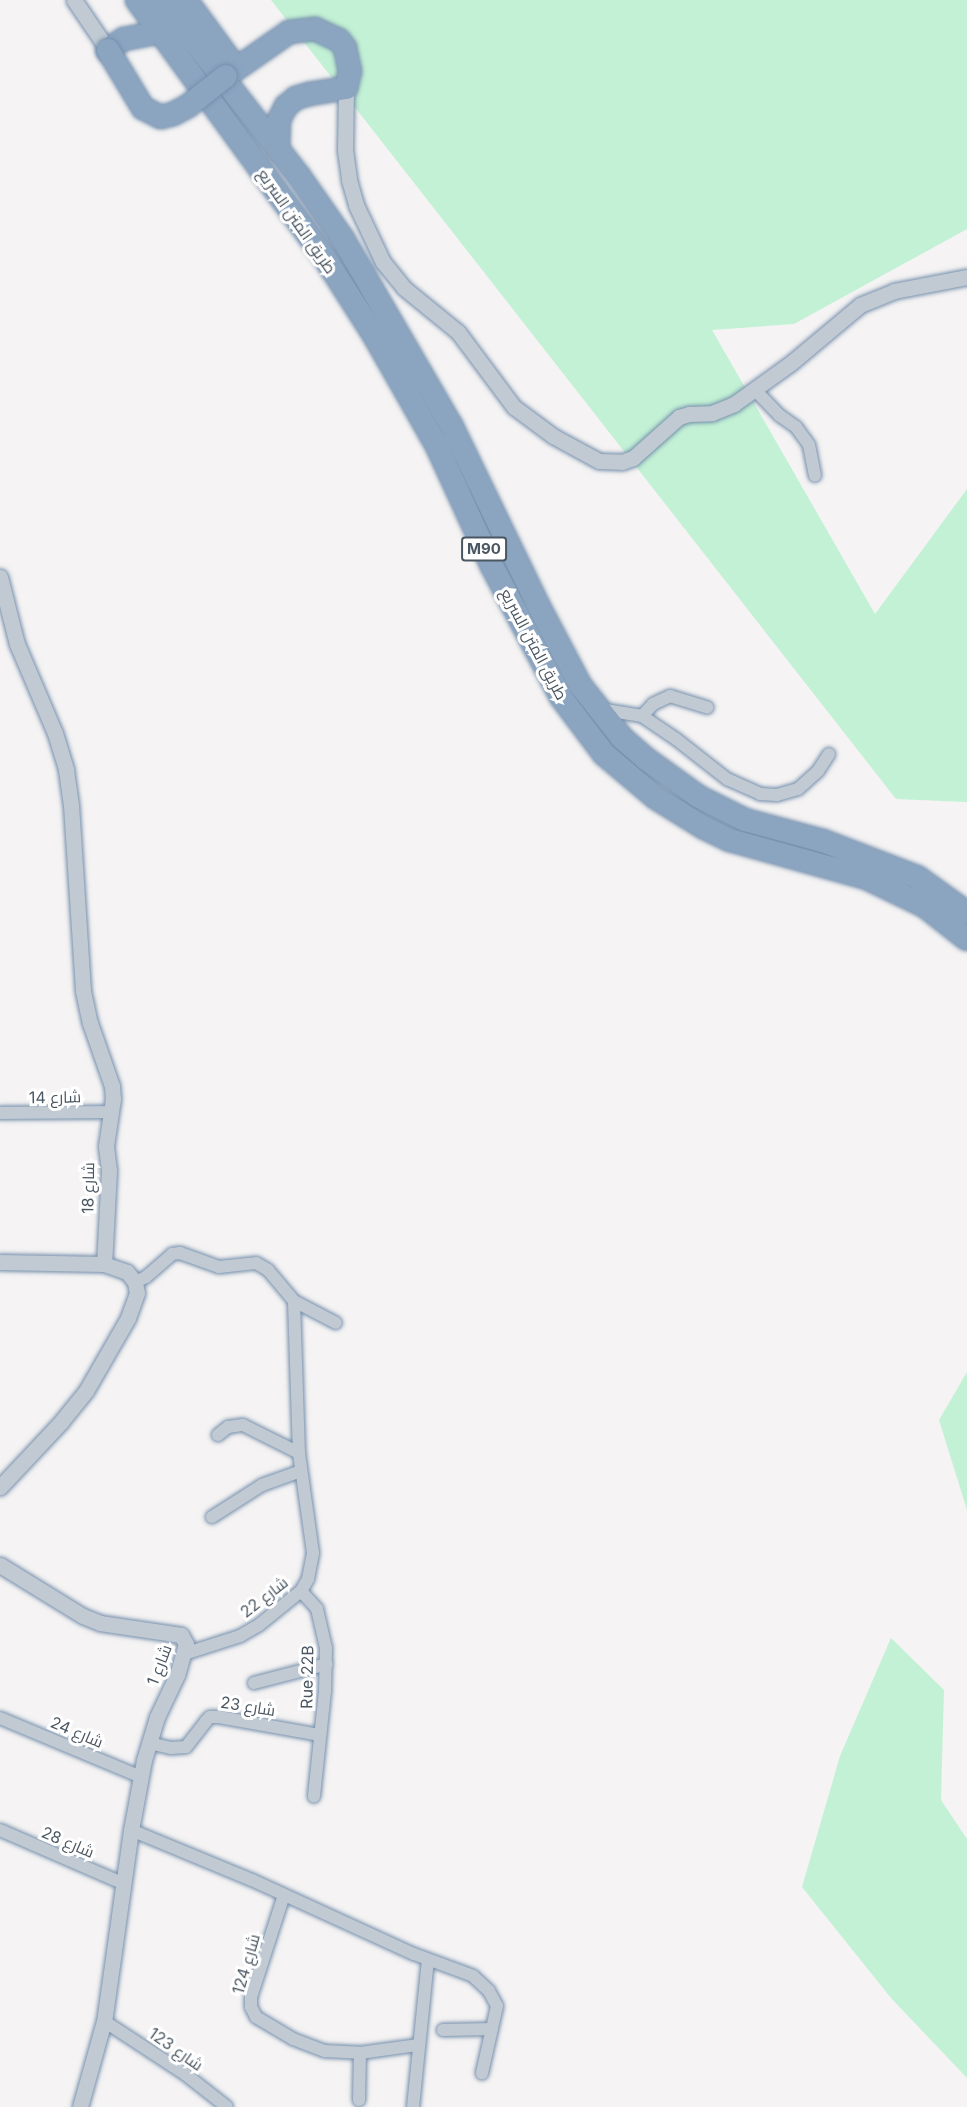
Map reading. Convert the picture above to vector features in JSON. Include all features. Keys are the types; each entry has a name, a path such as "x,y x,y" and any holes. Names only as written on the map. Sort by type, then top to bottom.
{"highway":[{"path":"186,0 231,72"},
{"path":"116,44 147,2"},
{"name":"طريق المتن السريع","path":"147,2 161,32 325,258 374,335 437,446 491,564 561,697 604,753 656,798 703,827 730,840 867,878 924,906 967,939"},
{"name":"طريق المتن السريع","path":"147,2 278,150 325,211 451,424 543,615 580,685 622,738 646,759 699,796 745,820 870,857 916,877 967,913"},
{"path":"116,44 143,108 161,117 188,106 231,72 289,32 315,29 339,40 345,48 350,71 346,88 309,94 296,98 286,106 279,120 278,150"},
{"path":"116,44 161,32"}],"street":[{"path":"74,0 116,44"},
{"path":"346,88 345,150 349,180 356,205 378,253 404,288 458,332 502,395 524,416 588,457 608,463 622,462 633,458 679,417 720,411 755,390 860,305 894,291 967,278"},
{"path":"755,390 778,415 796,428 808,445 815,475"},
{"name":"شارع 18","path":"0,577 17,644 55,733 66,770 71,805 83,991 90,1023 112,1086 106,1146 109,1170 104,1264"},
{"path":"642,716 653,704 670,696 707,707"},
{"path":"598,709 642,716 676,738 727,778 760,794 777,795 798,789 818,771 829,754"},
{"name":"شارع 14","path":"0,1113 111,1112"},
{"path":"135,1282 146,1277 172,1254 180,1253 219,1267 249,1262 262,1266 294,1301 307,1310 336,1323"},
{"path":"0,1262 104,1264 127,1272 135,1282 137,1293 135,1303 86,1391 62,1421 2,1482"},
{"name":"شارع 22","path":"184,1654 240,1636 301,1591 308,1579 313,1552 299,1453 294,1301"},
{"path":"218,1435 228,1427 243,1425 299,1453"},
{"path":"212,1516 262,1485 301,1471"},
{"name":"شارع 1","path":"0,1565 83,1616 100,1623 181,1635 186,1644 149,1743 141,1777 131,1830 104,2021 80,2107"},
{"name":"Rue 22B","path":"301,1591 317,1609 321,1620 327,1664 314,1796"},
{"path":"254,1683 327,1664"},
{"name":"شارع 23","path":"149,1743 171,1748 186,1747 210,1717 320,1735"},
{"name":"شارع 24","path":"0,1718 141,1777"},
{"name":"شارع 28","path":"0,1830 124,1884"},
{"path":"131,1830 428,1959 473,1976 483,1983 497,2006 482,2073"},
{"name":"شارع 124","path":"284,1895 251,1997 251,2007 256,2017 292,2038 326,2051 360,2053 418,2045"},
{"path":"413,2107 428,1959"},
{"name":"شارع 123","path":"104,2021 185,2074 227,2107"},
{"path":"443,2030 492,2029"},
{"path":"359,2100 360,2053"}],"green space":[{"path":"271,0 967,0 967,229 794,324 712,330 875,614 967,489 967,802 896,799"},
{"path":"967,1372 967,1510 939,1420"},
{"path":"891,1638 944,1690 941,1800 967,1839 967,2078 891,1998 802,1887 840,1756"}]}
